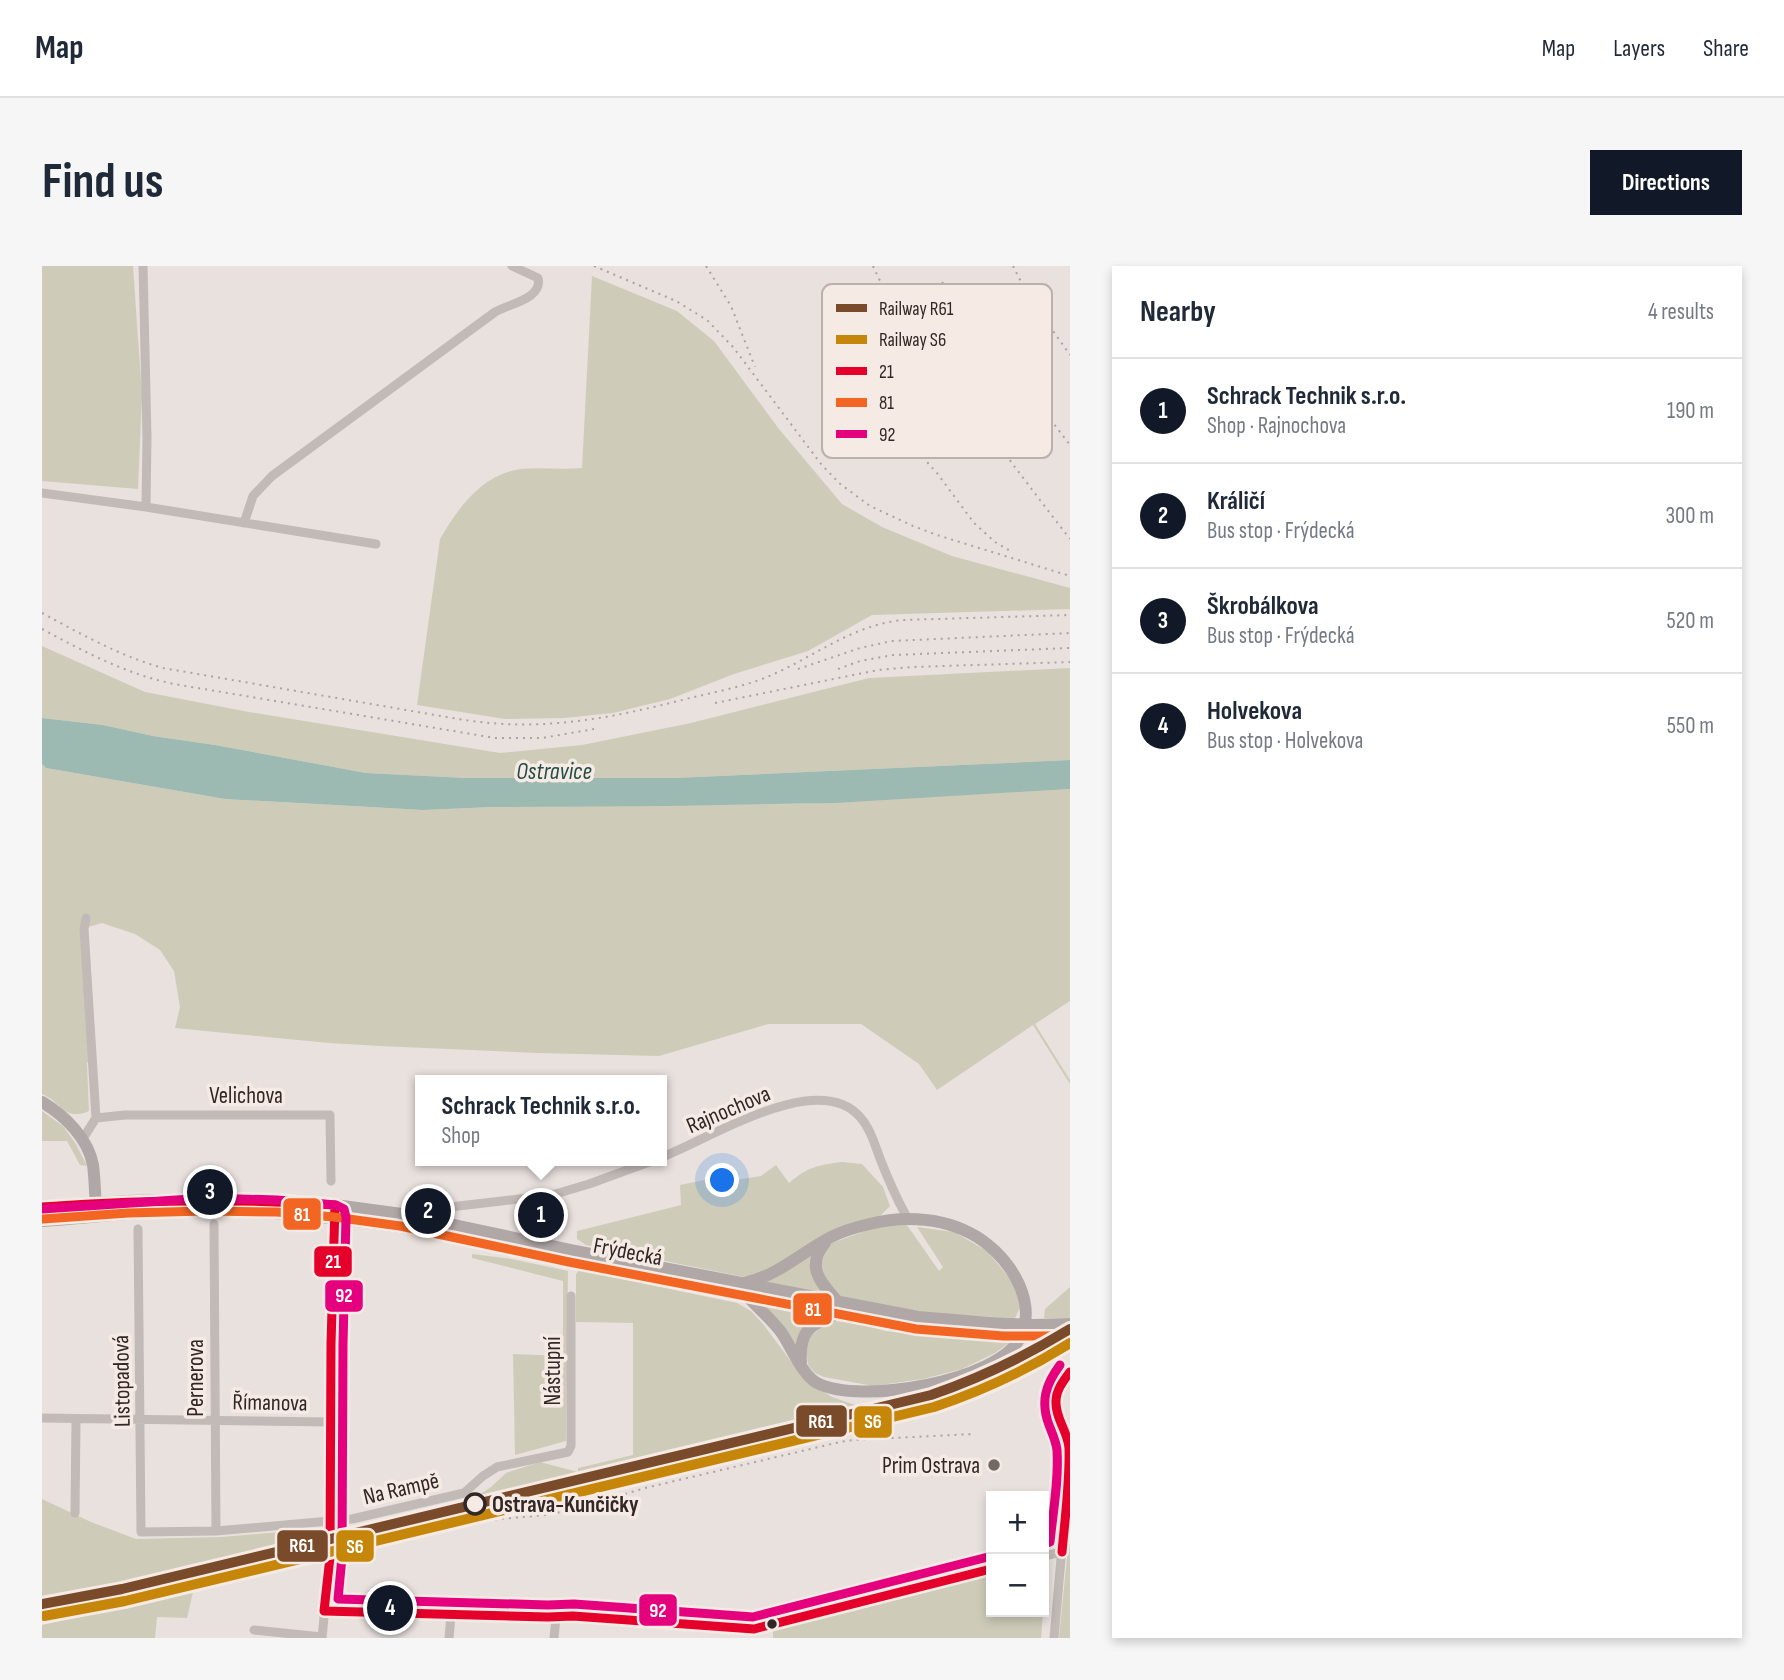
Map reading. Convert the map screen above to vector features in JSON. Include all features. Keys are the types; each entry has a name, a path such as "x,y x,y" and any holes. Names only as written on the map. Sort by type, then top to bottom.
{"main road":[{"path":"42,1101 66,1119 82,1140 91,1159 96,1217"},
{"path":"93,1177 106,1194 141,1200"},
{"path":"48,1206 81,1196 93,1177"},
{"name":"Frýdecká","path":"48,1206 141,1200 278,1200 748,1297 839,1309"},
{"name":"Frýdecká","path":"42,1221 205,1210 402,1214 744,1283 839,1309"},
{"path":"744,1283 765,1278 832,1237 864,1226 908,1219 937,1222 961,1228 996,1252 1015,1276 1023,1299 1024,1322 1018,1340 1007,1352 976,1370 942,1381 900,1389 835,1389 815,1382 779,1330 748,1297"},
{"path":"832,1237 818,1253 816,1268 820,1280 839,1309 917,1328 981,1335 1070,1335"},
{"path":"802,1366 801,1343 808,1329 839,1309 990,1323 1070,1324"}],"street":[{"path":"143,266 146,507"},
{"path":"244,523 253,496 272,476 495,312 526,299 538,289 540,282 536,276 512,266"},
{"path":"42,493 376,544"},
{"path":"82,1140 96,1118 84,929 86,918"},
{"name":"Rajnochova","path":"667,1155 774,1108 808,1101 833,1101 853,1110 866,1126 897,1200 908,1219"},
{"name":"Velichova","path":"96,1118 125,1115 330,1115 331,1181"},
{"path":"444,1200 450,1207 552,1195 638,1166"},
{"path":"254,1630 322,1637 330,1557 334,1211"},
{"name":"Pernerova","path":"214,1224 216,1531"},
{"name":"Listopadová","path":"138,1229 141,1532"},
{"name":"Nástupní","path":"570,1446 571,1296"},
{"path":"1054,1638 1069,1451 1056,1402 1059,1389 1070,1372"},
{"name":"Římanova","path":"42,1418 330,1422"},
{"path":"75,1513 76,1419"},
{"name":"Na Rampě","path":"141,1532 216,1531 352,1519 464,1493 497,1467 568,1452 570,1446"},
{"path":"1049,1555 1062,1552"},
{"path":"324,1611 556,1618 573,1616 753,1633 986,1570"},
{"path":"449,1638 451,1615"},
{"path":"554,1638 556,1618"}],"shaded area":[{"path":"42,266 133,266 142,395 138,489 42,481"},
{"path":"592,276 677,311 714,341 779,429 842,504 882,527 952,556 1070,588 1070,609 872,615 808,651 734,674 670,699 613,713 564,718 505,719 417,705 440,539 455,516 483,485 507,472 529,468 582,468"},
{"path":"42,646 145,692 500,753 582,745 691,723 869,678 1070,668 1070,760 676,778 466,778 366,773 103,725 42,718"},
{"path":"42,764 46,768 225,799 423,810 796,804 1070,789 1070,1001 1035,1024 1070,1084 1033,1025 937,1090 919,1064 861,1024 768,1024 659,1056 380,1046 175,1028 180,1007 174,971 160,950 135,934 102,923 81,929 90,1058 87,1063 89,1111 81,1114 68,1113 42,1094"},
{"path":"42,1111 63,1126 87,1166 80,1165 67,1141 42,1141"},
{"path":"842,1162 862,1164 883,1187 890,1206 880,1216 767,1271 744,1277 586,1245 577,1239 577,1231 681,1205 680,1185 734,1174 736,1180 761,1176 776,1165 789,1183 814,1168"},
{"path":"907,1225 939,1271 943,1267 917,1227 954,1232 987,1251 1016,1286 1021,1306 1015,1318 931,1314 840,1296 833,1291 819,1268 829,1244 871,1229"},
{"path":"816,1249 826,1295 763,1282"},
{"path":"472,1254 568,1271 566,1441 515,1455 513,1354 563,1356 563,1281 472,1258"},
{"path":"579,1270 737,1303 751,1311 763,1324 805,1380 832,1397 861,1407 473,1499 506,1473 540,1462 578,1472 578,1468 633,1455 633,1323 576,1322 576,1274"},
{"path":"1070,1287 1070,1318 1044,1318 1045,1309"},
{"path":"761,1305 818,1318 797,1352"},
{"path":"840,1321 886,1331 1010,1342 995,1353 962,1369 923,1379 873,1386 824,1377 815,1373 808,1365 806,1348 810,1336 825,1325"},
{"path":"42,1499 136,1539 221,1537 327,1528 327,1534 42,1599"},
{"path":"1070,1527 1070,1638 1059,1638"},
{"path":"986,1575 986,1617 1043,1617 1041,1638 773,1638 773,1628"},
{"path":"193,1592 187,1618 157,1617 155,1638 42,1638 42,1625"}],"water":[{"path":"42,718 103,725 366,773 466,778 676,778 1070,760 1070,789 835,803 423,810 225,799 46,768 42,764"}],"railway":[{"path":"594,266 676,301 707,320 733,347 821,464 839,483 870,506 937,535 1070,576"},
{"path":"706,266 731,306 755,367"},
{"path":"873,266 882,284"},
{"path":"1013,266 1022,284"},
{"path":"1052,329 1070,355"},
{"path":"1052,421 1070,445"},
{"path":"923,458 974,523 995,542 1012,552"},
{"path":"1009,458 1070,539"},
{"path":"42,613 116,651 163,668 464,720 523,724 551,724 606,717 738,686 767,677 849,635 884,623 903,620 1070,615"},
{"path":"42,629 122,668 174,684 495,738 542,738 594,729"},
{"path":"798,669 860,648 892,641 1070,633"},
{"path":"838,669 860,661 893,655 1070,648"},
{"path":"715,703 878,670 1070,662"},
{"path":"488,1520 546,1515 575,1509 645,1488 840,1442 973,1434"}],"rail line":[{"name":"R61","path":"42,1604 122,1589 931,1395 1002,1366 1070,1329"},
{"name":"S6","path":"44,1616 125,1601 934,1407 1004,1379 1070,1343"}],"transit line":[{"name":"92","path":"42,1209 206,1198 277,1200 336,1205 344,1209 342,1557 338,1599 574,1604 753,1617 986,1558"},
{"name":"21","path":"42,1207 188,1201 335,1205 330,1557 324,1611"},
{"name":"81","path":"43,1219 205,1211 277,1212 334,1217 400,1226 569,1262 916,1329 1003,1336 1070,1336"},
{"name":"92","path":"1049,1542 1057,1461 1056,1447 1046,1416 1045,1400 1048,1386 1060,1365"},
{"name":"21","path":"1062,1552 1069,1448 1057,1413 1056,1397 1070,1372"},
{"name":"21","path":"324,1611 573,1616 754,1629 986,1570"}],"place":[{"name":"Škrobálkova","path":"210,1192"},
{"name":"Králičí","path":"428,1211"},
{"name":"Schrack Technik s.r.o.","path":"541,1215"},
{"name":"Prim Ostrava","path":"994,1465"},
{"name":"Ostrava-Kunčičky","path":"475,1504"},
{"name":"Holvekova","path":"390,1608"}],"water label":[{"name":"Ostravice","path":"554,771"}]}
